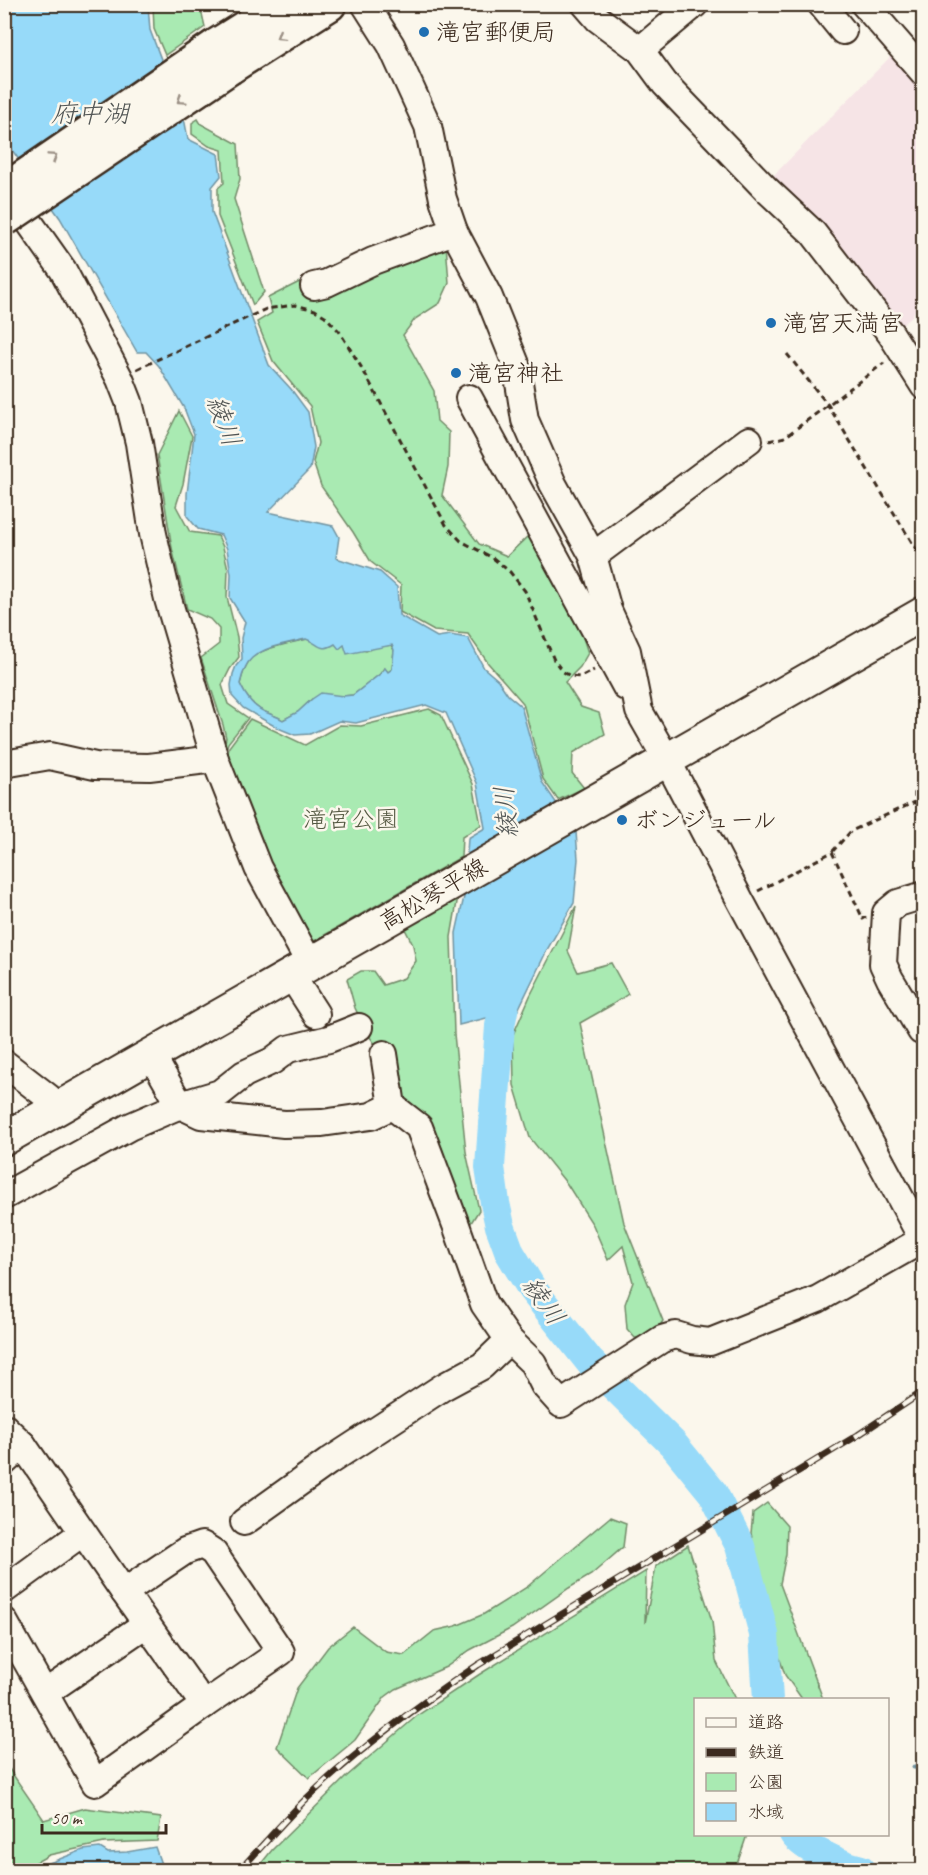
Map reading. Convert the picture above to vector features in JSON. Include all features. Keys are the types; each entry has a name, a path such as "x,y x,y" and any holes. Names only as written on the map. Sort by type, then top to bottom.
{"highway":[{"path":"4,219 223,57 283,4"},
{"path":"4,189 223,57 329,4"}],"main road":[{"name":"高松琴平線","path":"4,1139 924,613"}],"street":[{"path":"364,4 392,45 428,126 443,199 454,231 489,297 516,364 525,420 553,484 593,556 608,609 627,651 639,711"},
{"path":"585,4 598,19 640,50 665,84 765,189 813,233 891,334 924,386"},
{"path":"640,50 695,4"},
{"path":"833,19 855,4"},
{"path":"864,4 924,73"},
{"path":"4,189 63,270 120,379 129,402 153,534 168,599 215,759 316,1014"},
{"path":"307,293 373,261 454,231"},
{"path":"384,1054 392,1106 419,1127 484,1304 508,1340 533,1363 544,1385 561,1404 662,1339 676,1335 710,1342 818,1299 923,1241 667,760 469,398"},
{"path":"593,556 749,440"},
{"path":"4,764 50,756 95,766 149,767 215,759"},
{"path":"921,1031 883,964 886,913 898,903 924,895"},
{"path":"4,1196 129,1127 180,1105 220,1093 244,1074 272,1061 288,1049 329,1039 359,1027"},
{"path":"152,1056 180,1105 201,1116 284,1124 322,1123 371,1116 392,1106"},
{"path":"4,1063 48,1097 58,1108"},
{"path":"244,1522 337,1455 442,1387 482,1366 508,1340"},
{"path":"4,1427 23,1445 82,1533 204,1705"},
{"path":"4,1462 23,1445"},
{"path":"4,1590 82,1533"},
{"path":"4,1621 95,1783 281,1652 213,1552 202,1545 185,1551 124,1592"},
{"path":"45,1693 146,1624"}],"path":[{"path":"296,305 307,293"},
{"path":"144,365 266,309 296,305 315,310 325,316 339,331 363,370 446,525 460,541 493,558 510,572 525,591 554,660 562,670 570,676 580,677 612,662"},
{"path":"787,354 828,405 924,562"},
{"path":"774,439 785,437 892,357"},
{"path":"924,784 915,793 915,802 924,819"},
{"path":"740,900 832,852 851,831 915,802"},
{"path":"832,852 863,919 885,909 891,909"}],"shaded area":[{"path":"894,53 923,87 923,287 913,315 894,332 771,178"}],"green space":[{"path":"153,5 200,5 205,27 165,55 154,29"},
{"path":"198,119 201,124 238,144 240,179 234,199 264,292 253,305 218,216 218,188 224,183 222,150 209,146 192,134 192,123"},
{"path":"446,244 449,283 440,303 415,319 403,335 434,391 437,421 449,432 448,467 442,495 479,544 507,556 528,536 567,589 588,653 580,667 565,682 581,707 599,713 605,734 573,753 572,773 584,788 558,800 543,779 523,703 488,663 468,634 434,631 400,612 401,585 371,562 321,486 313,462 318,443 310,406 273,361 257,322 272,313 268,298 317,273 355,261"},
{"path":"179,411 192,436 183,484 176,506 190,532 218,536 223,547 228,569 227,597 237,637 239,657 222,685 228,704 248,718 228,743 224,756 226,738 223,725 201,658 219,644 219,629 210,619 187,609 172,548 157,455"},
{"path":"307,639 366,651 391,645 394,650 392,669 388,672 384,668 380,674 353,695 312,699 298,712 283,720 261,710 250,700 240,684 249,661 253,656 267,649"},
{"name":"滝宮公園","path":"429,709 441,715 473,784 481,825 462,837 461,857 309,944 274,878 226,762 229,747 250,719 305,745 340,725 361,726"},
{"path":"458,896 451,937 454,1034 466,1152 479,1210 469,1226 463,1219 442,1148 423,1120 401,1102 378,1048 367,1033 355,1008 347,979 361,971 373,971 383,985 404,978 416,961 413,945 404,927"},
{"path":"576,906 568,951 578,972 611,963 628,994 580,1023 624,1223 663,1321 653,1335 635,1338 627,1329 625,1304 633,1282 623,1246 608,1260 593,1225 567,1184 530,1138 514,1085 513,1035 530,996"},
{"path":"767,1503 787,1526 786,1554 780,1584 823,1698 801,1698 785,1675 770,1628 751,1533 753,1513"},
{"path":"610,1517 626,1523 623,1547 591,1575 512,1628 470,1650 446,1667 396,1689 385,1697 355,1740 309,1778 277,1747 297,1688 328,1647 353,1627 386,1652 404,1655 434,1631 456,1626 484,1614 527,1587"},
{"path":"688,1545 712,1621 716,1661 734,1698 694,1698 694,1836 747,1836 735,1870 256,1870 272,1850 347,1776 418,1715 646,1571 645,1623 656,1566"},
{"path":"5,1763 44,1820 85,1808 161,1818 157,1841 104,1843 49,1855 22,1870 5,1870"}],"water":[{"name":"府中湖","path":"5,5 148,5 150,30 185,123 188,139 218,154 221,176 212,187 212,212 269,365 308,412 314,447 310,469 268,512 333,526 339,537 336,558 380,572 397,587 399,615 437,637 450,635 468,638 484,668 521,706 542,782 576,832 578,859 574,903 548,948 518,1010 459,1025 456,933 464,897 468,838 485,828 477,783 446,713 426,705 356,723 339,721 310,734 295,735 243,708 232,696 233,674 242,659 241,638 245,622 230,598 231,574 227,549 221,535 198,529 187,516 187,494 194,434 184,408 159,366 146,352 137,352 60,218 5,140","holes":["306,639 323,648 335,644 339,649 344,645 347,654 392,645 394,650 392,669 388,672 385,668 353,695 321,693 298,712 283,720 253,704 240,684 250,660 278,646"]},
{"path":"155,1847 163,1870 36,1870 83,1850 100,1848 108,1853"}],"waterway":[{"name":"綾川","path":"510,975 500,1026 490,1167 500,1226 510,1253 532,1289 590,1362 673,1444 713,1493 740,1546 764,1634 768,1698"},
{"path":"914,1767 924,1768"},
{"name":"綾川","path":"796,1836 825,1856 861,1870"}],"railway":[{"path":"240,1870 325,1781 388,1729 433,1696 478,1665 858,1435 924,1391"}],"place":[{"name":"滝宮郵便局","path":"424,32"},
{"name":"滝宮天満宮","path":"771,323"},
{"name":"滝宮神社","path":"456,373"},
{"name":"ボンジュール","path":"622,820"}]}
